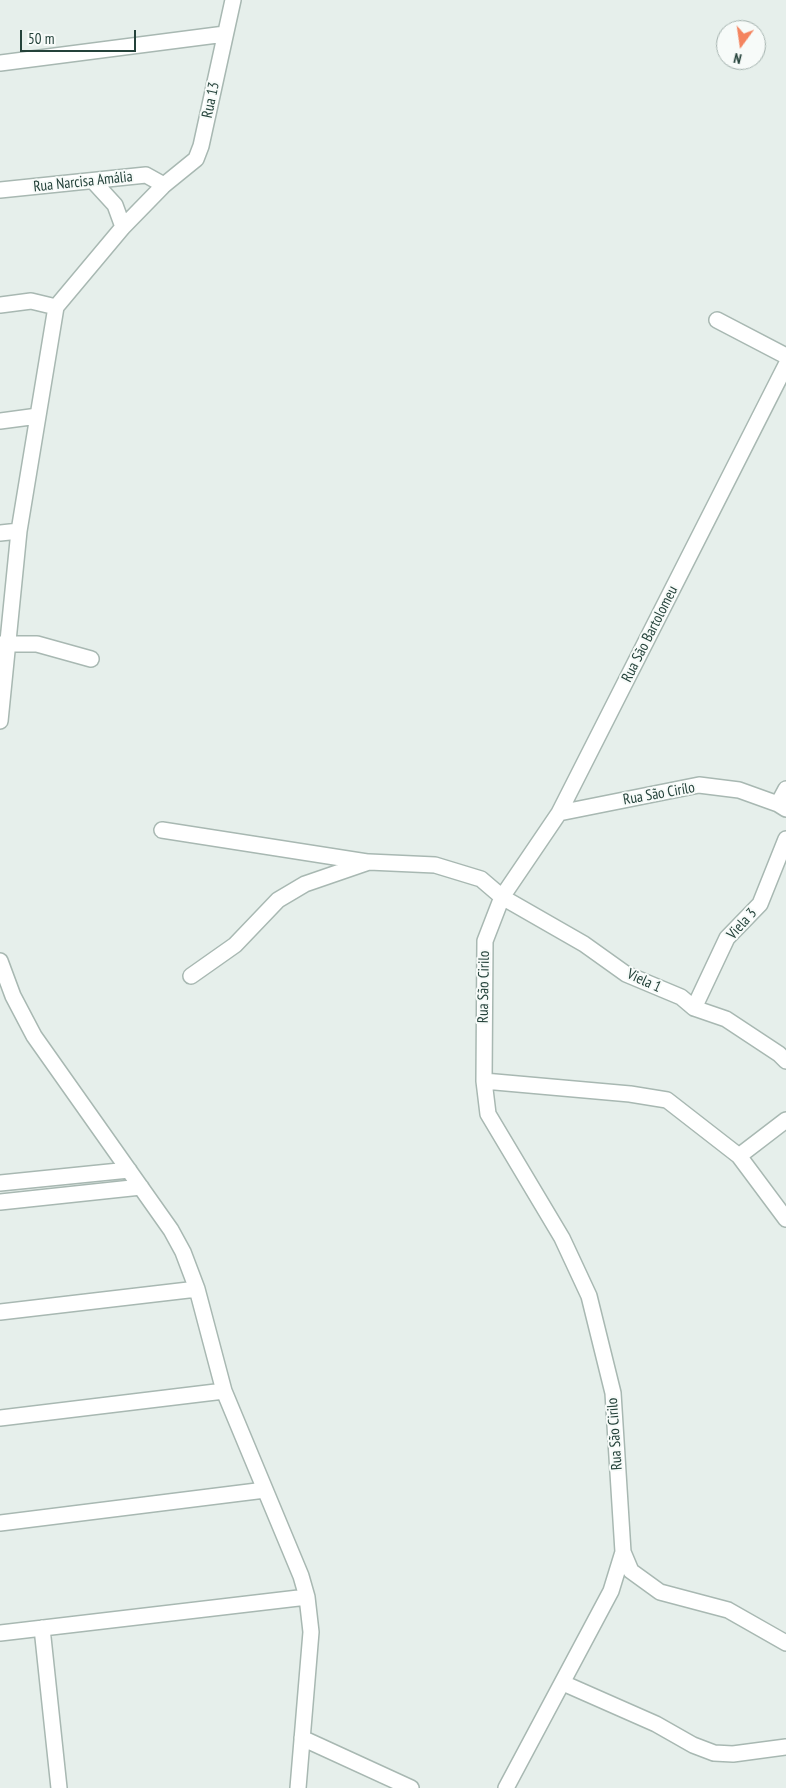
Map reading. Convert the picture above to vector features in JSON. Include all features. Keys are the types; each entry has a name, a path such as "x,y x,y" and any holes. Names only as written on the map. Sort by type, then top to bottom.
{"street":[{"name":"Rua 13","path":"56,307 123,227 164,185 196,159 201,146 233,0"},
{"path":"0,63 225,34"},
{"name":"Rua Narcisa Amália","path":"0,190 146,175 164,185"},
{"path":"93,181 111,200 123,227"},
{"path":"0,305 31,301 56,307 19,532 3,644 0,721"},
{"path":"717,320 786,356"},
{"name":"Rua São Bartolomeu","path":"502,897 559,812 786,365"},
{"path":"0,420 38,416"},
{"path":"0,533 19,532"},
{"path":"3,644 37,644 91,659"},
{"name":"Rua São Cirílo","path":"559,812 699,785 739,790 782,807"},
{"path":"782,807 786,789"},
{"name":"Viela 1","path":"162,830 369,862 435,865 481,879 502,897 584,944 626,974 681,997 694,1008 726,1018 786,1060"},
{"name":"Viela 3","path":"694,1008 727,938 760,904 786,839"},
{"path":"191,976 235,945 278,900 305,884 369,862"},
{"name":"Rua São Cirilo","path":"502,897 484,941 484,1081 488,1114 562,1238 589,1296 613,1393 623,1552 611,1591 506,1788"},
{"path":"0,962 12,996 34,1036 171,1230 183,1252 197,1289 224,1391 301,1576 307,1597 311,1632 298,1788"},
{"path":"484,1081 630,1094 668,1100 739,1156 786,1219"},
{"path":"739,1156 786,1120"},
{"path":"0,1184 129,1170"},
{"path":"0,1202 141,1187"},
{"path":"0,1312 197,1289"},
{"path":"0,1418 224,1391"},
{"path":"0,1523 265,1490"},
{"path":"623,1552 631,1571 660,1592 728,1610 786,1643"},
{"path":"0,1633 307,1597"},
{"path":"42,1628 59,1788"},
{"path":"562,1683 656,1724 693,1745 714,1753 733,1754 786,1747"},
{"path":"302,1738 411,1788"}]}
